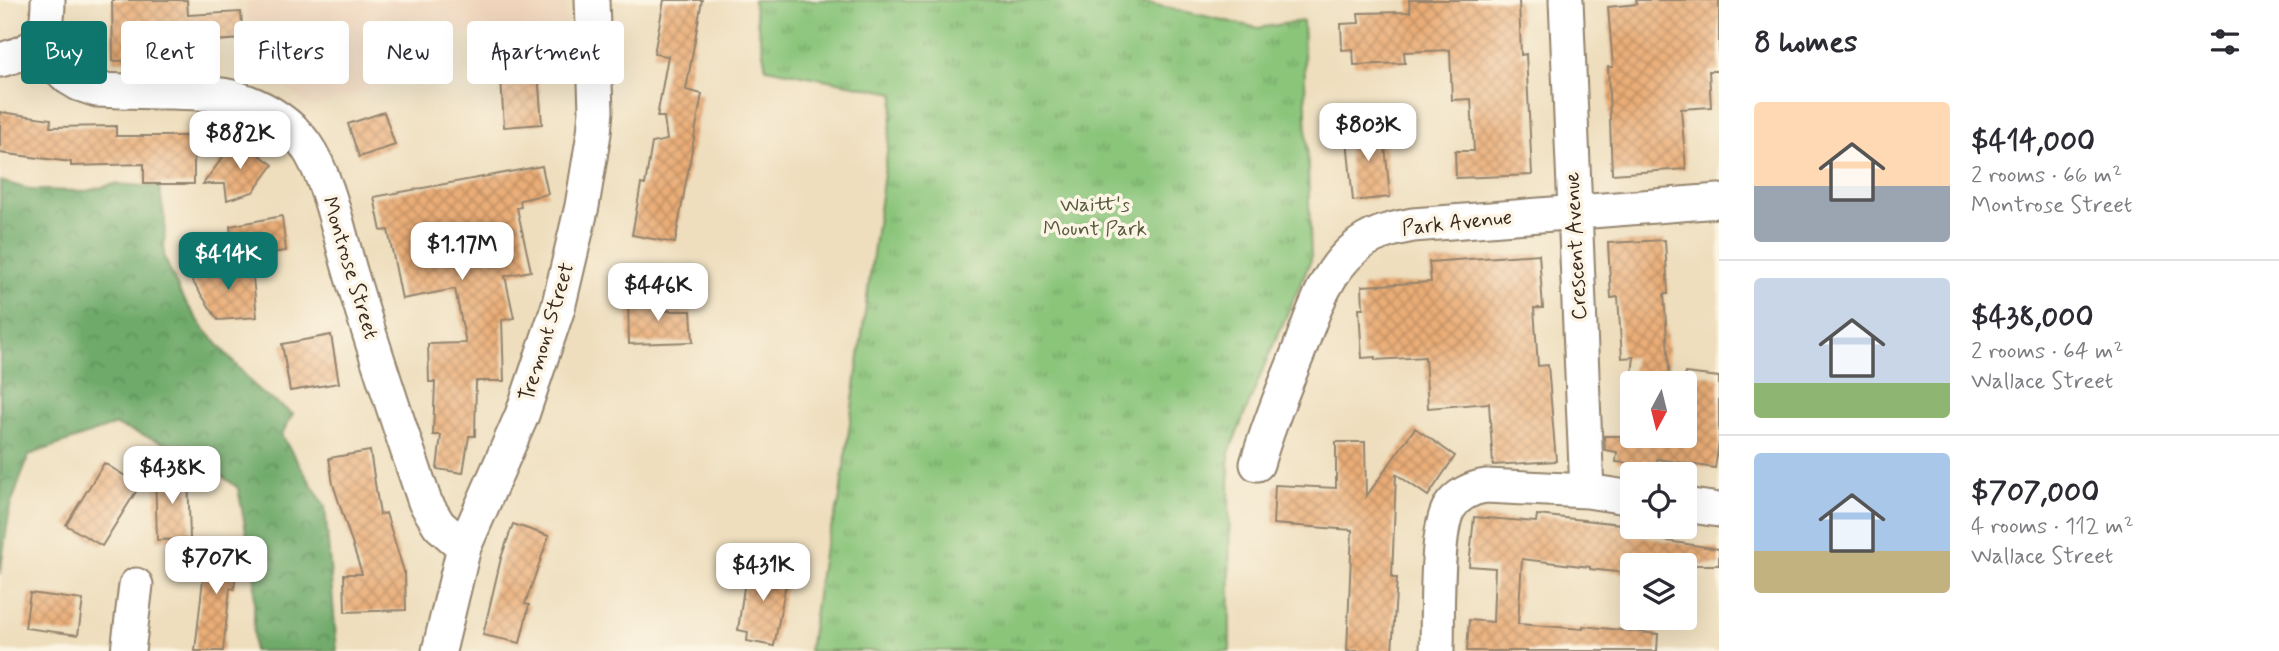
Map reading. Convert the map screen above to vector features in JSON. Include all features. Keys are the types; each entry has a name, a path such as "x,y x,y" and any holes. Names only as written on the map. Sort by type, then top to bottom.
{"street":[{"path":"47,21 48,0"},
{"name":"Tremont Street","path":"439,651 464,547 522,415 558,308 579,219 594,133 592,0"},
{"name":"Crescent Avenue","path":"1566,0 1587,491"},
{"path":"0,60 21,55"},
{"name":"Montrose Street","path":"79,84 97,90 233,97 278,118 304,142 314,158 325,187 425,502 439,525 464,547"},
{"name":"Park Avenue","path":"1257,464 1268,428 1324,289 1335,268 1355,247 1376,235 1413,225 1719,201"},
{"path":"1437,651 1443,531 1451,505 1469,491 1486,486 1587,491 1620,496"},
{"path":"1697,507 1719,510"},
{"path":"128,651 136,585"}],"shaded area":[{"path":"247,0 565,0 566,21 467,21 467,34 453,35 453,21 363,21 363,84 391,84 310,107 281,84 349,84 349,21 246,21"}],"green space":[{"name":"Waitt's Mount Park","path":"753,0 1112,0 1151,4 1258,28 1303,21 1311,260 1229,453 1230,651 809,651 823,554 839,503 895,93 766,68"},
{"path":"0,181 32,190 86,191 115,184 159,187 165,220 164,257 182,297 205,330 259,391 293,414 281,435 325,506 337,651 253,651 255,580 238,488 190,452 115,425 29,455 10,507 0,574"}],"building":[{"path":"112,0 187,0 188,15 241,12 242,21 234,21 234,40 220,41 220,21 121,21 121,61 113,61"},
{"path":"664,0 702,0 686,90 702,94 675,243 632,235 652,143 667,140 664,117 657,117 668,56 654,54"},
{"path":"1409,0 1519,0 1521,55 1526,54 1532,175 1456,178 1455,151 1474,151 1471,99 1452,100 1450,50 1404,52 1405,63 1354,65 1353,49 1342,50 1341,24 1359,23 1358,13 1410,12"},
{"path":"1636,0 1719,0 1719,71 1709,71 1711,107 1681,109 1686,169 1612,174 1608,67 1613,67 1608,7 1637,4"},
{"path":"501,84 539,84 542,124 504,127"},
{"path":"0,112 51,119 50,127 116,126 116,136 194,136 194,184 144,184 144,164 71,166 71,162 0,153"},
{"path":"384,112 395,145 359,157 348,124"},
{"path":"1383,125 1390,197 1353,201 1346,129"},
{"path":"237,138 273,165 253,192 227,200 225,184 203,184"},
{"path":"542,166 548,194 520,200 521,207 517,208 531,271 505,276 514,318 502,320 504,381 476,381 475,436 469,436 463,473 437,469 441,435 433,435 435,382 429,382 428,344 466,343 455,289 402,299 388,230 381,231 374,197"},
{"path":"282,216 286,251 233,258 230,226"},
{"path":"1665,240 1668,294 1664,294 1669,371 1632,371 1634,357 1622,358 1618,297 1611,298 1608,243"},
{"path":"1539,254 1543,308 1534,308 1538,366 1548,365 1556,461 1493,465 1489,403 1428,408 1425,357 1375,360 1375,357 1362,358 1359,308 1363,308 1362,286 1431,282 1429,262"},
{"path":"252,268 257,317 218,320 187,273"},
{"path":"667,299 667,311 691,311 693,342 629,344 628,300"},
{"path":"331,335 339,383 290,391 282,344"},
{"path":"1698,375 1719,377 1719,442 1715,468 1697,465 1697,462 1657,459 1657,462 1616,462 1617,452 1605,450 1604,436 1620,436 1620,448 1698,448"},
{"path":"1415,428 1455,456 1428,496 1396,474 1392,578 1397,578 1392,651 1347,651 1352,530 1273,524 1275,485 1336,488 1336,442 1365,442 1366,497"},
{"path":"370,451 380,515 386,513 405,575 406,610 345,612 344,574 362,574 333,484 329,458"},
{"path":"104,463 140,485 102,546 66,525"},
{"path":"188,472 190,539 157,540 155,473"},
{"path":"1537,515 1620,524 1620,539 1655,539 1719,549 1719,565 1697,565 1697,553 1620,553 1620,572 1522,559 1518,624 1583,629 1583,626 1658,634 1657,651 1467,651 1469,620 1493,622 1495,568 1469,566 1474,517 1536,522"},
{"path":"513,524 549,536 525,604 529,605 520,643 483,635 501,558"},
{"path":"207,543 240,547 234,589 230,588 223,651 195,651"},
{"path":"753,561 789,568 774,646 747,641 748,632 738,630 745,580 749,581"},
{"path":"30,593 83,600 78,635 25,628"}]}
